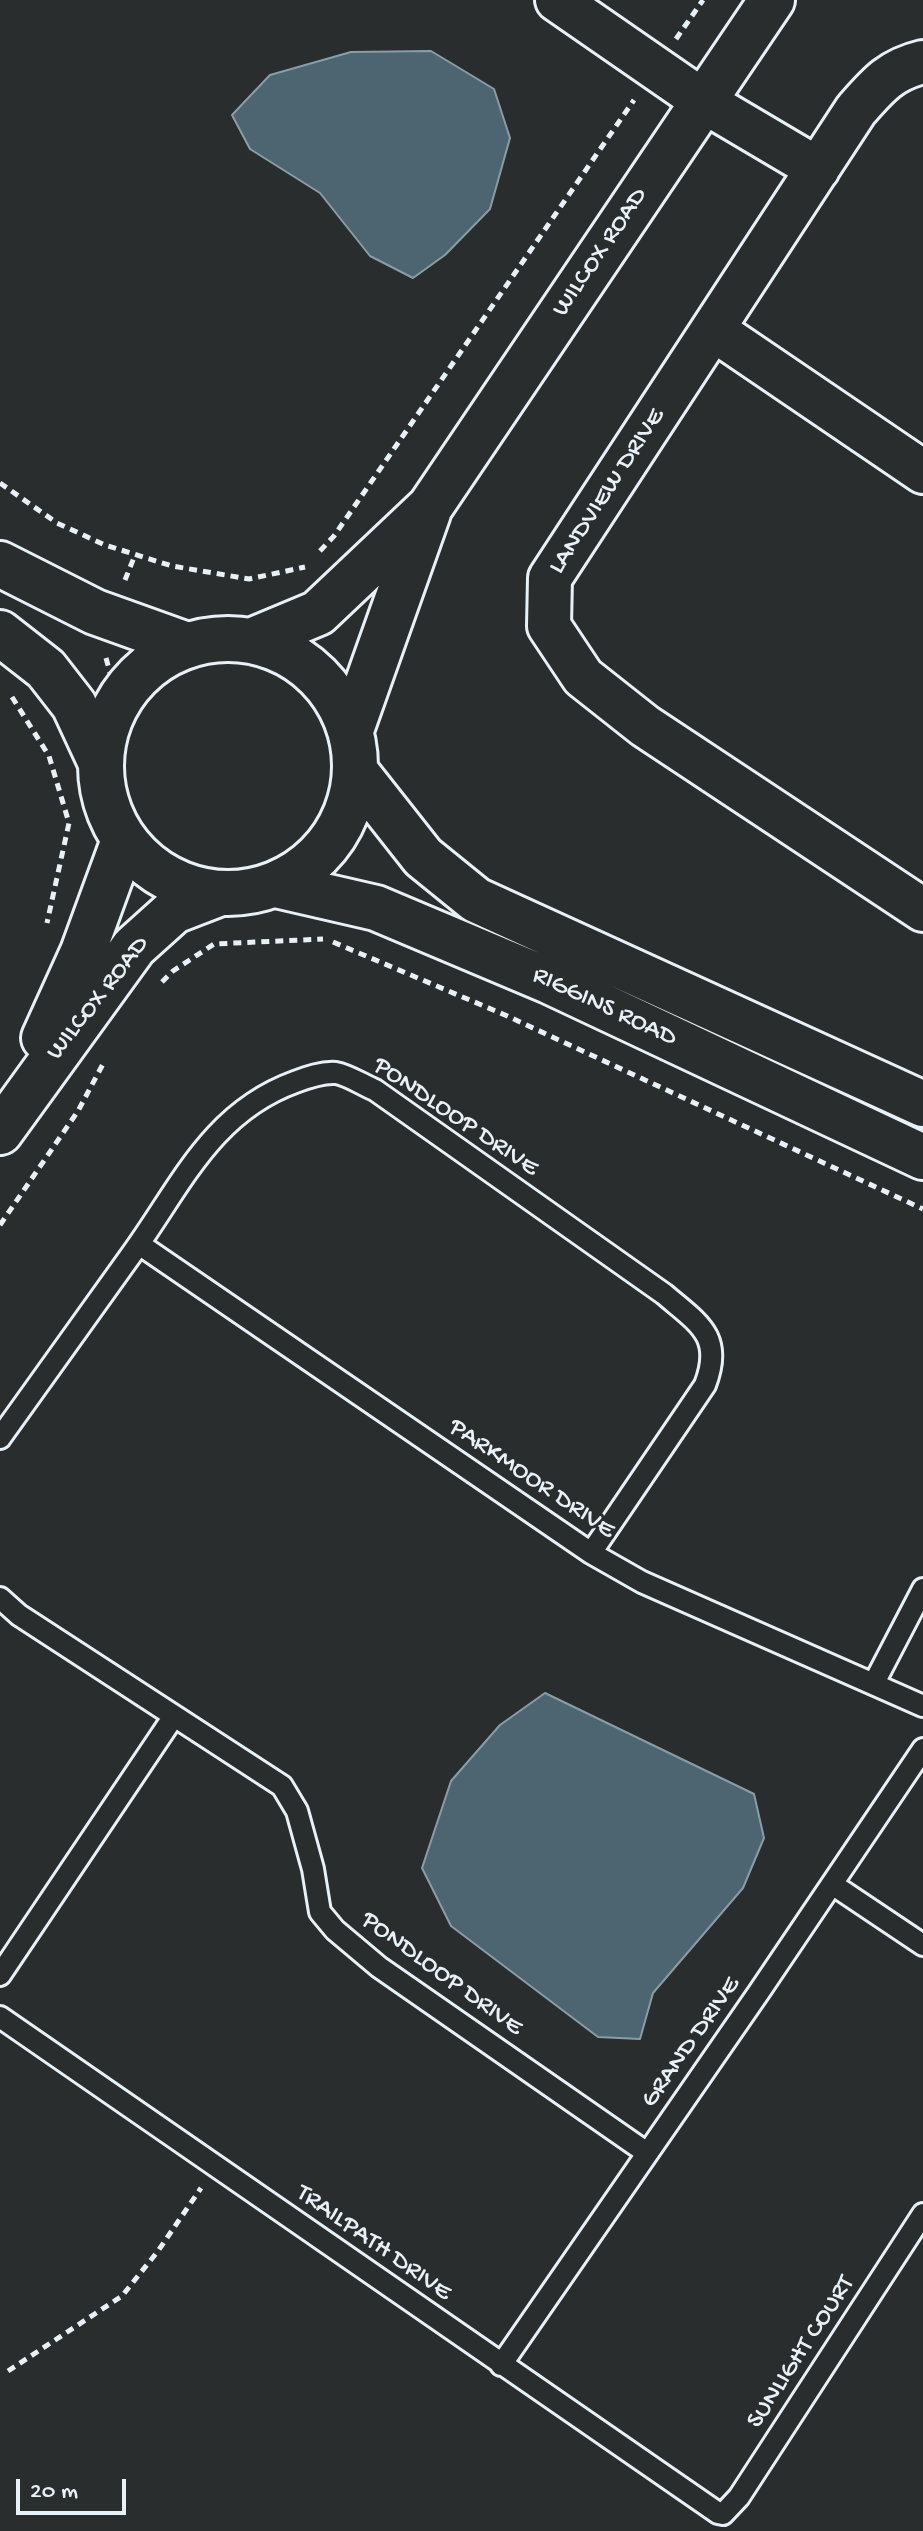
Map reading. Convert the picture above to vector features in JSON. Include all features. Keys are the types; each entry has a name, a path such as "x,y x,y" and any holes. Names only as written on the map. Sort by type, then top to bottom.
{"main road":[{"name":"WILCOX ROAD","path":"251,641 318,613 430,507 772,0"},
{"name":"WILCOX ROAD","path":"354,751 430,507"},
{"path":"0,564 95,612 187,645"},
{"path":"0,633 46,669 74,705 100,761 105,803 124,840 143,861 165,878 191,889 218,894 248,893 276,885 308,867 333,840 350,808 354,751 336,698 313,671 284,652 251,641 219,639 187,645 153,662 126,689 108,724 100,761"},
{"name":"RIGGINS ROAD","path":"354,751 423,857 476,900 923,1104"},
{"name":"WILCOX ROAD","path":"0,1131 83,952 124,840"},
{"name":"RIGGINS ROAD","path":"276,885 376,908 549,981 923,1157"},
{"name":"WILCOX ROAD","path":"0,1131 134,947 174,911 218,894"}],"street":[{"path":"557,0 703,101 818,169"},
{"name":"LANDVIEW DRIVE","path":"923,62 904,67 881,81 856,110 550,578 549,626 583,677 645,726 923,910"},
{"path":"714,330 923,472"}],"lane":[{"name":"PONDLOOP DRIVE","path":"0,1438 139,1244 200,1151 224,1125 283,1086 313,1075 338,1073 375,1090 664,1294 702,1327 713,1348 712,1368 705,1385 591,1553"},
{"name":"PARKMOOR DRIVE","path":"139,1244 591,1553 642,1582 923,1706"},
{"path":"874,1683 923,1589"},
{"name":"PONDLOOP DRIVE","path":"0,1598 19,1615 282,1786 297,1811 313,1869 320,1912 335,1930 379,1967 647,2153"},
{"path":"0,1975 174,1716"},
{"name":"GRAND DRIVE","path":"501,2365 923,1749"},
{"path":"832,1884 923,1945"},
{"name":"TRAILPATH DRIVE","path":"0,2017 718,2513"},
{"name":"SUNLIGHT COURT","path":"718,2513 723,2514 739,2497 923,2214"}],"path":[{"path":"0,483 57,523 105,545 172,566 249,579 306,567 334,536 703,0"},
{"path":"153,991 173,971 214,944 326,939 505,1015 923,1209"},
{"path":"0,1225 78,1111 104,1060"},
{"path":"8,2371 122,2296 158,2251 215,2167"}],"water":[{"path":"431,51 494,89 510,138 490,209 445,255 413,278 370,256 320,193 250,149 232,115 270,75 351,52"},
{"path":"545,1693 754,1794 764,1838 743,1888 653,1993 640,2039 598,2037 451,1926 422,1868 451,1781 500,1725"}]}
